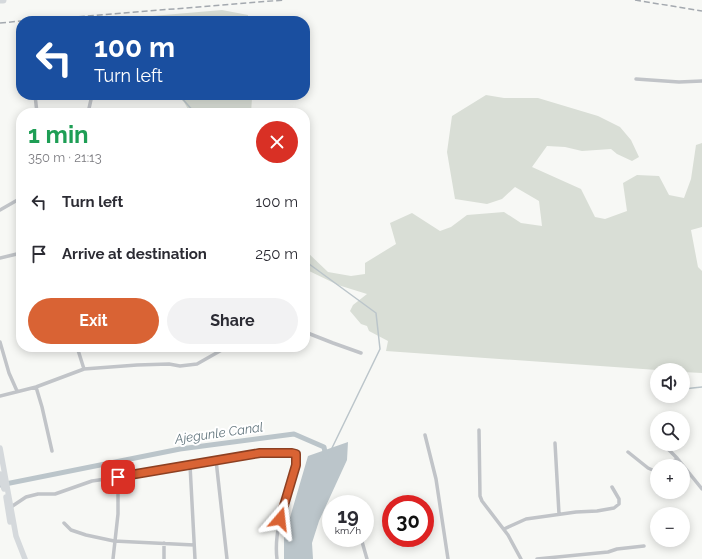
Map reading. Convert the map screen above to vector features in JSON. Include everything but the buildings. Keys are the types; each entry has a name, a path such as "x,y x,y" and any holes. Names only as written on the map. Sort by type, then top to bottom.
{"main road":[{"path":"0,448 14,536 23,559"},
{"path":"0,474 11,507 16,536 23,559"}],"street":[{"path":"636,79 679,82 702,81"},
{"path":"0,210 16,201"},
{"path":"0,258 16,254"},
{"path":"310,334 361,353"},
{"path":"0,342 17,391"},
{"path":"79,352 84,369"},
{"path":"0,396 36,387 84,369 169,364 188,366 204,361 219,352"},
{"path":"36,387 52,451"},
{"path":"479,430 480,496 482,501 504,529 519,558"},
{"path":"425,435 436,479 448,559"},
{"path":"555,444 559,514"},
{"path":"670,451 702,489"},
{"path":"11,507 26,498 38,494 54,494 92,480 260,453 278,452 296,454 296,465 277,534 275,548 277,559"},
{"path":"628,452 650,469"},
{"path":"216,460 227,559"},
{"path":"190,465 194,559"},
{"path":"113,559 118,514 118,477"},
{"path":"504,529 526,519 614,508 620,504 612,487"},
{"path":"64,523 71,530 114,541 194,545"},
{"path":"164,543 164,559"},
{"path":"537,559 608,552 617,549 644,546"},
{"path":"364,547 367,559"},
{"path":"587,553 587,559"}],"shaded area":[{"path":"222,10 248,15 248,16 152,16"},
{"path":"486,95 504,98 538,98 598,116 620,127 631,140 639,157 632,161 617,154 611,149 582,151 565,147 547,146 532,167 581,189 595,217 605,219 627,211 623,183 637,175 659,176 669,195 684,198 691,179 696,145 702,143 702,227 691,230 698,267 702,271 702,373 690,372 690,363 650,363 650,370 386,351 388,341 369,331 367,326 361,324 350,311 353,305 367,294 338,285 310,271 310,255 328,272 351,276 365,274 365,263 396,244 390,223 412,213 440,231 451,227 467,215 504,212 521,223 542,226 539,201 515,187 502,199 487,204 455,199 447,152 452,116"},
{"path":"182,100 252,100 251,108 187,108"},
{"path":"348,442 347,460 331,495 322,495 322,514 312,543 313,559 284,559 284,538 308,456"}],"waterway":[{"path":"183,100 191,108"},
{"path":"310,265 376,313 380,349 332,448"},
{"path":"690,388 702,387"},
{"name":"Ajegunle Canal","path":"0,485 180,449 294,434 324,447 326,457"}],"railway":[{"path":"87,16 284,0"},
{"path":"635,0 702,11"},
{"path":"0,23 16,21"}],"route":[{"path":"118,477 260,453 278,452 296,454 296,465 280,519"}]}
